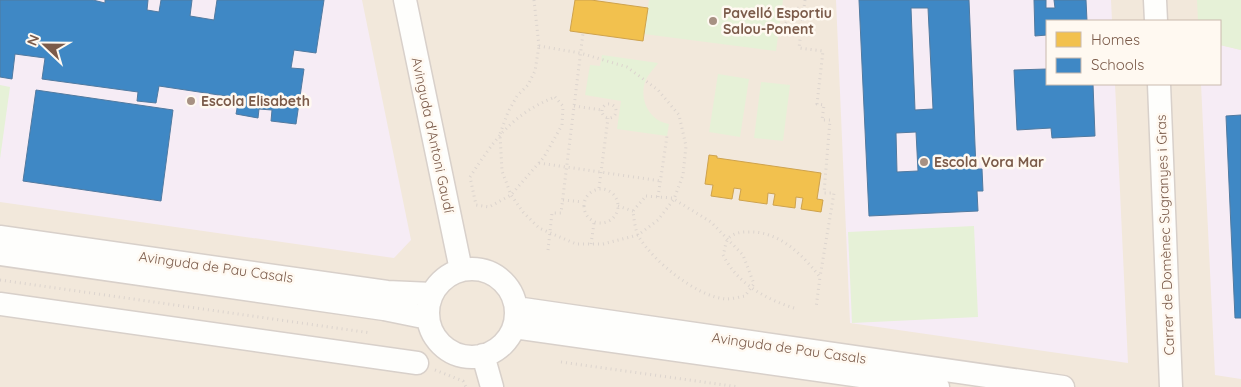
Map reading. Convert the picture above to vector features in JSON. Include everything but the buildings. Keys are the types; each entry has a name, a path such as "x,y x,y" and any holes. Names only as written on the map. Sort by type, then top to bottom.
{"street":[{"name":"Avinguda d'Antoni Gaudí","path":"405,0 461,270"},
{"path":"1155,0 1156,20"},
{"name":"Carrer de Domènec Sugranyes i Gras","path":"1159,85 1171,387"},
{"name":"Avinguda de Pau Casals","path":"0,237 387,292 432,294"},
{"name":"Avinguda de Pau Casals","path":"0,254 374,307 428,318"},
{"path":"478,269 500,279 511,292 515,317 510,335 499,348 483,355 466,357 450,352 433,334 428,318 428,306 432,294 439,283 449,275 461,270 478,269"},
{"path":"0,304 417,363"},
{"name":"Avinguda de Pau Casals","path":"515,317 938,387"},
{"path":"483,355 492,387"},
{"name":"Avinguda de Pau Casals","path":"862,374 1063,387"}],"path":[{"path":"534,0 539,46 535,71 528,85 517,96 508,112 500,134 502,171 511,195 523,212 539,228 576,244 603,244 638,235 658,220 674,199 683,175 686,146 679,115 658,90 628,67 580,53 539,46"},
{"path":"805,0 799,48 823,51 817,104 824,105 822,120 830,120 824,193 834,193 816,308"},
{"path":"778,36 795,8 804,9"},
{"path":"548,250 552,212 561,213 583,33"},
{"path":"555,97 563,106 562,125 539,163 511,195 489,207 476,206 470,177 493,141 513,120 537,104 555,97"},
{"path":"602,110 606,103 616,107 618,112 608,118"},
{"path":"574,106 602,110 608,118 599,188"},
{"path":"658,197 667,136"},
{"path":"539,163 661,181"},
{"path":"594,223 585,213 583,202 590,193 599,188"},
{"path":"594,223 608,222 615,217 618,206 612,194 599,188"},
{"path":"646,196 674,199 712,222 743,255 754,284 745,296 725,299 702,291 669,272 652,256 638,235 633,210 646,196"},
{"path":"563,200 583,202"},
{"path":"618,206 633,210"},
{"path":"591,244 594,223"},
{"path":"794,308 774,302 751,287 730,269 723,254 728,239 738,233 759,231 781,239 804,257 820,277"},
{"path":"0,280 371,333"},
{"path":"561,362 738,387"}],"shaded area":[{"path":"0,0 1241,0 1241,387 0,387"},
{"name":"Escola Elisabeth","path":"0,0 362,0 411,240 394,258 0,202"},
{"path":"836,0 1111,0 1112,20 1046,20 1046,85 1115,85 1128,363 850,323"},
{"path":"1221,45 1241,50 1241,379 1215,375 1201,85 1221,85"}],"green space":[{"name":"Pavelló Esportiu Salou-Ponent","path":"649,0 783,0 776,51 644,34"},
{"path":"1197,0 1241,0 1241,50 1221,45 1221,20 1198,20"},
{"path":"602,55 658,63 646,79 644,96 645,103 651,114 656,119 669,124 667,136 617,129 621,101 585,95 590,65 600,66"},
{"path":"718,74 749,79 740,137 709,132"},
{"path":"761,82 790,85 783,141 754,138"},
{"path":"0,85 10,87 0,159"},
{"path":"974,226 978,317 852,323 848,232"}],"place":[{"name":"Pavelló Esportiu Salou-Ponent","path":"713,21"},
{"name":"Escola Elisabeth","path":"191,101"},
{"name":"Escola Vora Mar","path":"924,162"}]}
